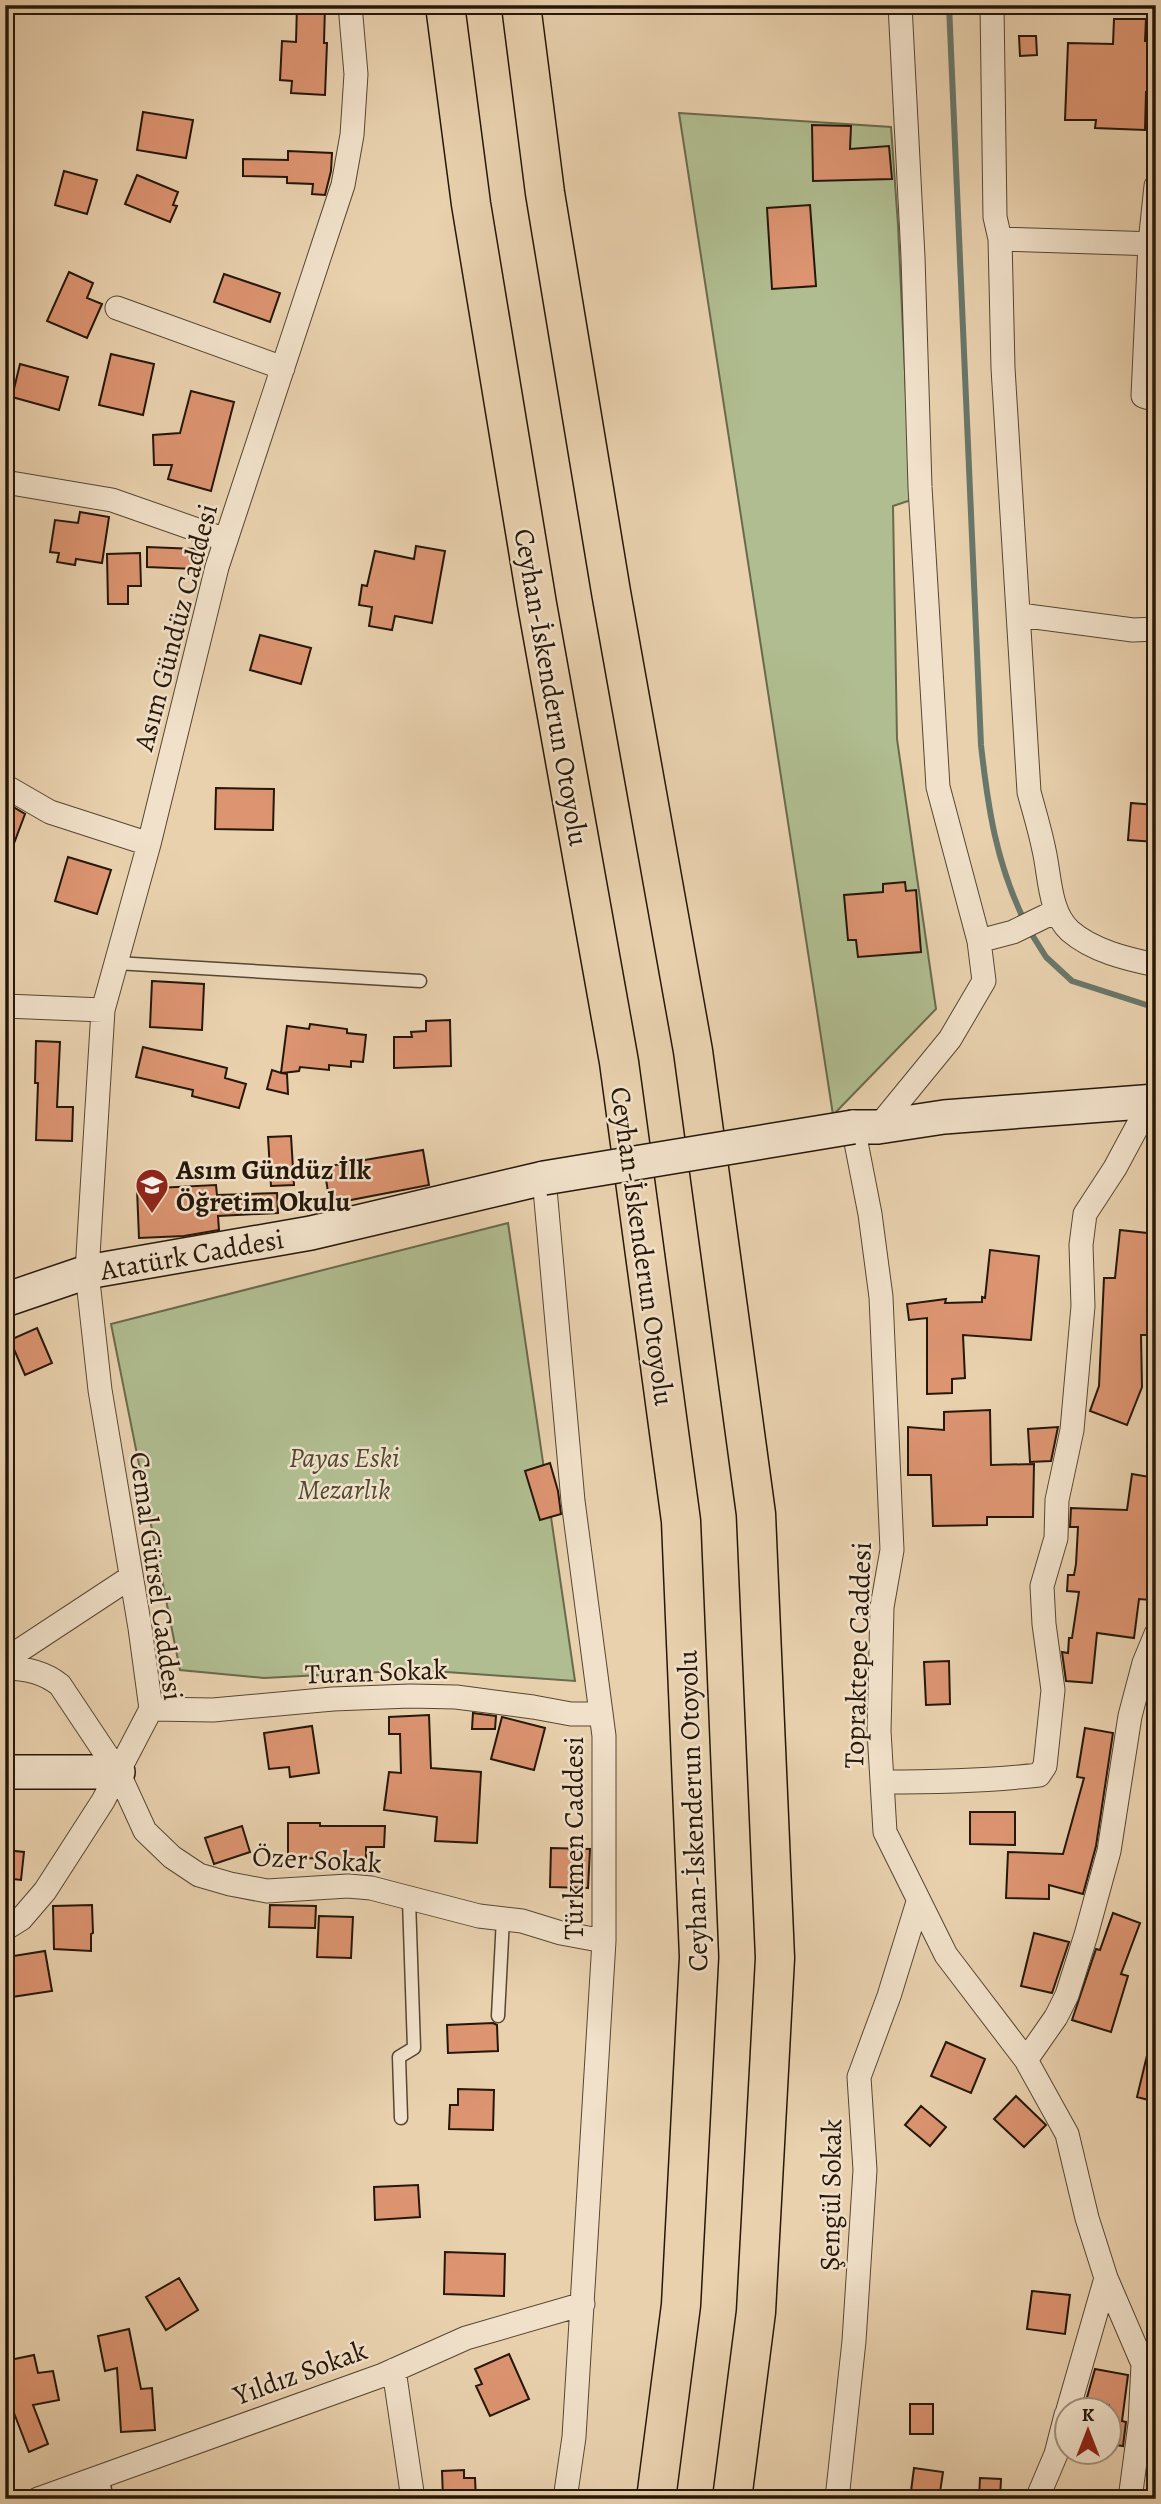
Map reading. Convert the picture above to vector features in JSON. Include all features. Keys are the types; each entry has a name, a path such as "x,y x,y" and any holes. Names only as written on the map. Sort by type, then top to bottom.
{"highway":[{"name":"Ceyhan-İskenderun Otoyolu","path":"445,5 473,217 539,618 618,1062 681,1521 699,1957 681,2305 656,2499"},
{"path":"521,5 545,193 611,592 693,1051 756,1514 775,1958 756,2312 732,2499"}],"street":[{"name":"Asım Gündüz Caddesi","path":"87,1272 103,1010 149,844 217,567 343,186 352,135 356,74 350,5"},
{"path":"866,1127 950,1039 984,981 979,941 938,787 920,487 913,257 900,5"},
{"path":"992,5 995,217 1000,239 1003,368 1029,792 1044,850 1048,915 1097,948 1131,960 1156,965"},
{"path":"1156,186 1143,396 1156,400"},
{"path":"1000,239 1153,243"},
{"path":"117,308 283,368"},
{"path":"5,482 112,500 226,540"},
{"path":"1020,615 1133,630 1156,629"},
{"path":"5,786 50,812 149,844"},
{"path":"979,941 1013,932 1048,915"},
{"path":"5,1006 103,1010"},
{"path":"882,1782 1007,1779 1039,1775 1045,1766 1053,1690 1042,1586 1056,1538 1056,1500 1072,1430 1083,1306 1081,1245 1085,1214 1153,1101"},
{"name":"Atatürk Caddesi","path":"5,1300 87,1272 311,1233 544,1178 944,1117 1153,1101"},
{"name":"Topraktepe Caddesi","path":"866,1127 870,1214 881,1297 892,1550 882,1607 879,1731 885,1832 946,1955 1026,2060 1067,2134 1087,2218 1106,2278 1143,2364 1140,2424 1130,2499"},
{"name":"Türkmen Caddesi","path":"544,1178 573,1501 604,1736 604,1941 574,2437 565,2499"},
{"name":"Cemal Gürsel Caddesi","path":"5,1929 21,1919 44,1891 103,1801 151,1709 100,1390 87,1272"},
{"path":"5,1660 131,1577"},
{"path":"1026,2060 1056,2017 1067,1995 1086,1935 1109,1851 1130,1716 1144,1663 1156,1634"},
{"name":"Özer Sokak","path":"5,1668 23,1668 49,1676 60,1685 118,1772 145,1831 172,1857 199,1875 267,1891 348,1886 394,1893 479,1916 523,1921 561,1933 604,1941"},
{"name":"Turan Sokak","path":"151,1709 213,1710 333,1699 410,1696 456,1697 570,1714 601,1714"},
{"path":"5,1772 118,1772"},
{"name":"Şengül Sokak","path":"837,2499 854,2341 865,2170 859,2077 889,1996 918,1902"},
{"path":"1072,2396 1106,2278"},
{"name":"Yıldız Sokak","path":"38,2499 394,2370 466,2338 583,2304"},
{"path":"394,2370 413,2499"},
{"path":"1037,2499 1052,2463"}],"lane":[{"path":"116,964 419,981"},
{"path":"401,2118 399,2057 414,2048 409,1899"},
{"path":"498,2016 503,1919"},
{"path":"102,2476 107,2499"}],"green space":[{"path":"679,113 891,127 911,500 893,506 897,739 936,1009 833,1115"},
{"name":"Payas Eski Mezarlık","path":"508,1223 575,1681 418,1670 264,1678 180,1670 111,1324"}],"building":[{"path":"297,5 325,5 325,95 291,93 292,81 280,80 282,41 296,42"},
{"path":"1114,19 1146,19 1145,41 1153,41 1152,92 1146,92 1145,130 1095,128 1096,120 1065,120 1068,43 1113,44"},
{"path":"1019,36 1036,36 1037,55 1020,56"},
{"path":"143,112 193,120 186,158 137,150"},
{"path":"812,125 851,126 850,149 889,146 892,179 813,181"},
{"path":"288,151 332,153 325,195 312,194 313,184 287,183 287,177 243,176 243,159 288,160"},
{"path":"64,171 97,180 87,214 55,205"},
{"path":"137,175 178,192 173,205 177,206 170,222 125,204"},
{"path":"810,205 816,286 772,289 767,208"},
{"path":"69,272 93,283 87,298 102,304 87,338 47,321"},
{"path":"224,274 280,293 270,322 214,302"},
{"path":"111,354 154,364 143,415 99,405"},
{"path":"20,364 68,377 59,410 12,397"},
{"path":"191,391 234,402 211,491 168,479 172,465 154,465 153,435 180,433"},
{"path":"80,512 109,517 102,563 76,559 75,565 57,562 59,553 50,552 55,520 78,523"},
{"path":"416,546 445,551 432,623 395,616 392,630 369,626 372,607 359,605 362,585 367,586 375,551 414,559"},
{"path":"147,547 196,549 195,569 147,567"},
{"path":"140,553 141,586 128,586 128,604 108,604 107,554"},
{"path":"260,635 311,648 301,684 250,670"},
{"path":"216,788 274,789 273,830 215,829"},
{"path":"5,802 25,814 7,862 5,862"},
{"path":"1131,803 1156,805 1156,842 1128,840"},
{"path":"68,857 111,870 97,914 55,901"},
{"path":"905,882 906,891 916,890 921,952 858,957 856,940 848,940 844,895 883,892 883,884"},
{"path":"152,981 204,984 202,1030 150,1027"},
{"path":"450,1020 451,1066 394,1068 394,1037 412,1037 411,1032 426,1031 426,1021"},
{"path":"310,1024 347,1029 347,1033 366,1035 363,1062 351,1061 351,1067 329,1065 329,1070 300,1067 299,1071 282,1073 287,1074 288,1094 267,1089 272,1070 281,1073 287,1026 309,1029"},
{"path":"36,1041 60,1042 57,1107 73,1107 72,1141 36,1140"},
{"path":"143,1047 227,1068 225,1078 246,1084 239,1108 192,1096 193,1090 136,1077"},
{"path":"291,1136 294,1185 271,1186 268,1137"},
{"path":"423,1150 429,1185 330,1204 324,1167"},
{"path":"216,1185 217,1195 277,1193 278,1213 218,1216 219,1230 184,1236 139,1238 137,1189"},
{"path":"1120,1230 1156,1234 1156,1274 1149,1273 1147,1316 1156,1316 1156,1335 1141,1335 1142,1387 1127,1425 1090,1411 1099,1386 1104,1278 1115,1278"},
{"path":"990,1250 1039,1256 1031,1340 963,1335 965,1378 952,1379 952,1393 927,1394 927,1318 909,1320 907,1304 946,1299 945,1303 982,1302 982,1297 985,1298"},
{"path":"37,1328 52,1363 25,1375 10,1340"},
{"path":"990,1410 991,1465 1034,1464 1033,1517 987,1517 987,1525 933,1526 931,1475 908,1475 908,1427 944,1430 944,1412"},
{"path":"1058,1427 1051,1461 1030,1462 1028,1429"},
{"path":"550,1463 561,1514 540,1520 525,1471"},
{"path":"1132,1474 1156,1478 1156,1528 1151,1564 1156,1565 1156,1582 1153,1582 1151,1600 1139,1599 1134,1638 1097,1633 1092,1683 1066,1681 1062,1652 1068,1653 1079,1592 1067,1591 1068,1575 1074,1575 1076,1564 1078,1527 1070,1527 1071,1508 1127,1510"},
{"path":"949,1661 950,1704 926,1705 924,1662"},
{"path":"473,1713 496,1716 495,1729 472,1729"},
{"path":"429,1715 431,1768 481,1772 477,1843 435,1841 437,1817 384,1810 389,1772 401,1773 400,1734 389,1734 389,1717"},
{"path":"502,1717 545,1728 534,1770 491,1759"},
{"path":"312,1726 319,1773 290,1777 289,1767 269,1769 264,1733"},
{"path":"1085,1728 1113,1733 1096,1846 1083,1894 1049,1885 1049,1899 1006,1898 1008,1852 1063,1854 1084,1778 1077,1777"},
{"path":"970,1812 1015,1812 1015,1845 970,1844"},
{"path":"288,1823 385,1826 384,1847 366,1847 366,1859 288,1858"},
{"path":"242,1826 250,1852 214,1864 205,1838"},
{"path":"551,1848 590,1849 588,1888 550,1887"},
{"path":"5,1850 24,1852 21,1880 5,1878"},
{"path":"92,1905 91,1951 54,1949 53,1906"},
{"path":"270,1905 316,1906 315,1928 269,1927"},
{"path":"1113,1913 1140,1923 1121,1974 1128,1976 1111,2032 1072,2020 1096,1949 1100,1950"},
{"path":"319,1916 353,1917 351,1958 317,1957"},
{"path":"1034,1933 1069,1942 1052,1993 1021,1986"},
{"path":"45,1951 52,1991 5,1998 5,1971 10,1971 7,1957"},
{"path":"447,2025 497,2025 498,2051 448,2053"},
{"path":"946,2042 985,2059 971,2093 931,2076"},
{"path":"1149,2047 1156,2048 1156,2102 1137,2097"},
{"path":"458,2089 494,2090 493,2130 449,2129 450,2105 458,2105"},
{"path":"1016,2096 1046,2125 1024,2147 994,2119"},
{"path":"921,2106 946,2127 930,2146 905,2125"},
{"path":"418,2185 420,2217 375,2220 374,2187"},
{"path":"445,2252 505,2254 504,2296 444,2294"},
{"path":"179,2278 198,2310 166,2330 146,2297"},
{"path":"1032,2291 1070,2295 1065,2334 1027,2329"},
{"path":"129,2329 141,2389 152,2388 155,2430 121,2432 117,2368 105,2371 98,2336"},
{"path":"509,2354 529,2399 490,2416 476,2386 482,2384 475,2369"},
{"path":"34,2355 38,2373 53,2371 59,2400 33,2405 48,2444 29,2452 14,2413 5,2361"},
{"path":"1095,2369 1128,2375 1122,2421 1122,2396 1087,2396"},
{"path":"910,2404 933,2404 933,2434 910,2434"},
{"path":"1122,2421 1126,2422 1122,2446"},
{"path":"914,2468 943,2472 939,2499 910,2499"},
{"path":"464,2470 464,2478 475,2478 476,2499 443,2499 442,2471"},
{"path":"980,2478 1001,2479 1000,2499 979,2499"}],"waterway":[{"path":"949,5 981,745 1000,856 1024,920"},
{"path":"1029,930 1046,957 1072,981 1156,1008"}],"place":[{"name":"Asım Gündüz İlk Öğretim Okulu","path":"152,1215"}]}
